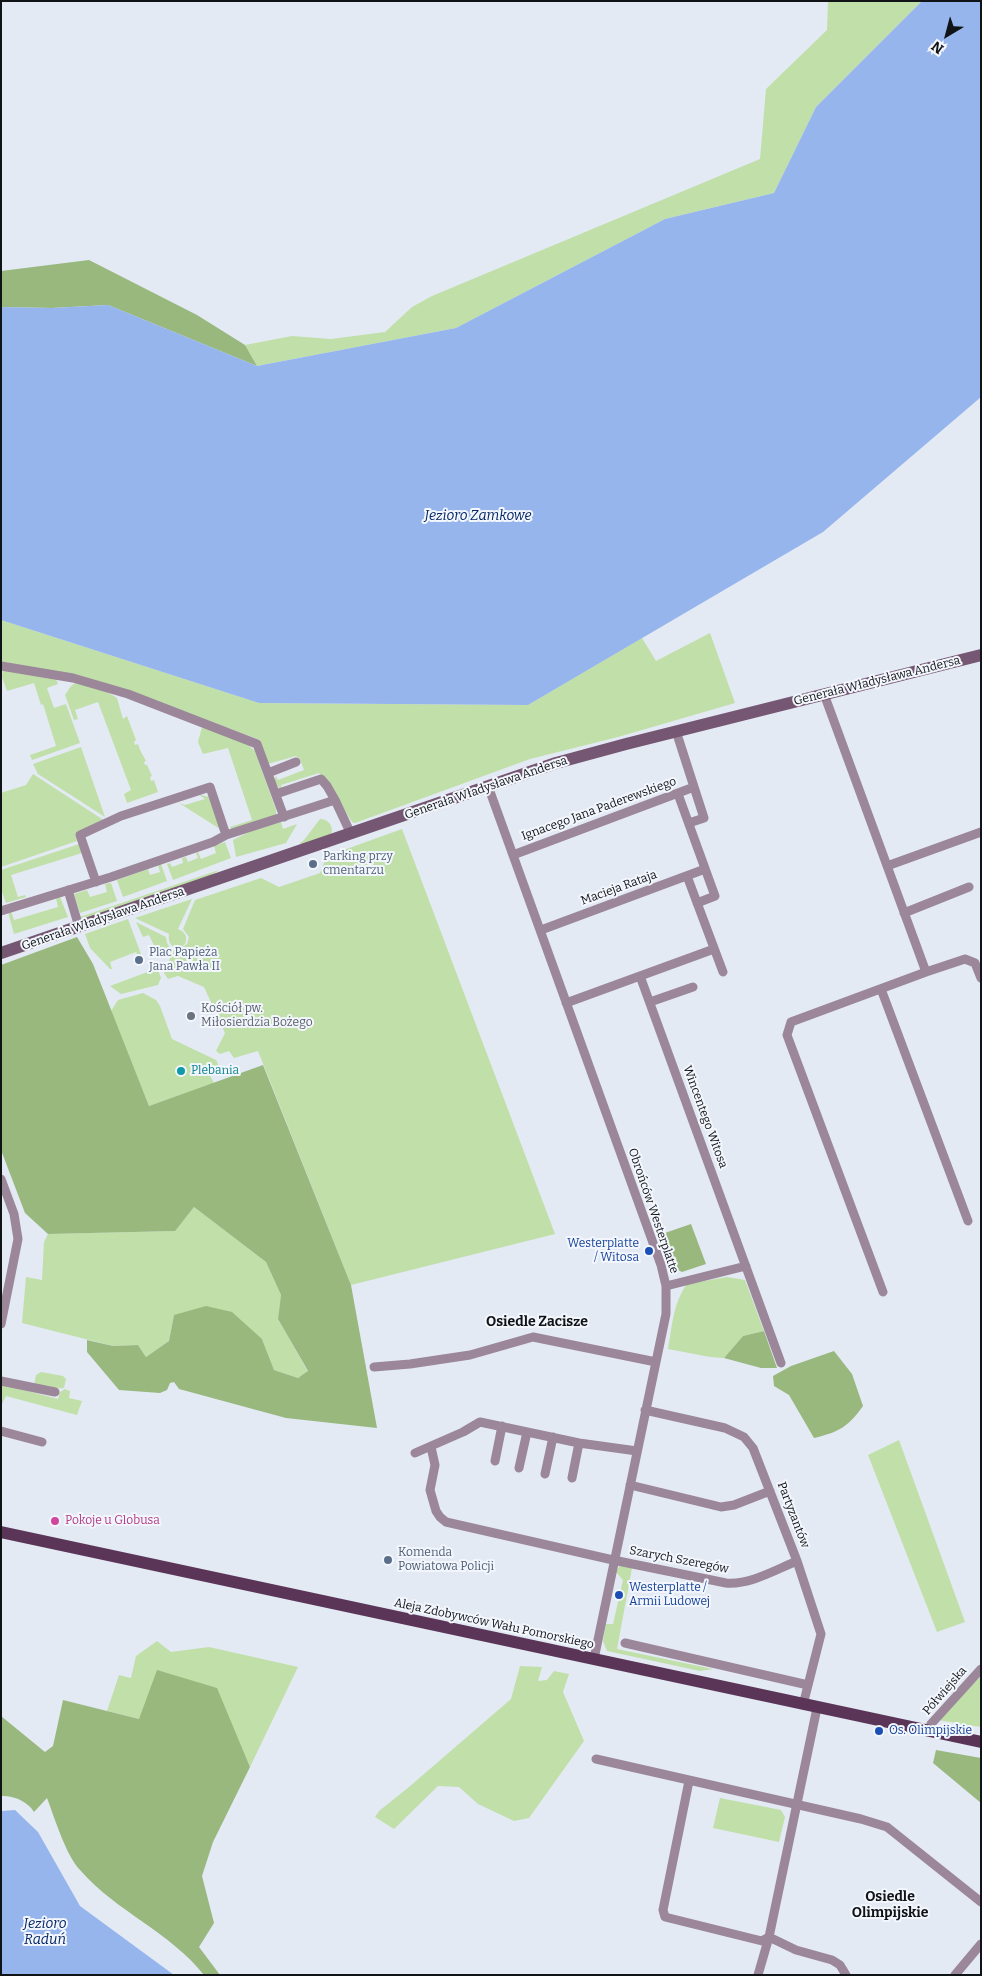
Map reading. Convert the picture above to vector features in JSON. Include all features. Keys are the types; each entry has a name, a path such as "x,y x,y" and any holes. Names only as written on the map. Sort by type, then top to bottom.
{"main road":[{"name":"Generała Władysława Andersa","path":"1,953 488,786 591,753 981,655"},
{"name":"Aleja Zdobywców Wału Pomorskiego","path":"1,1532 981,1742"}],"street":[{"path":"1,666 73,678 128,694 257,744 284,816"},
{"path":"824,694 926,972"},
{"path":"676,731 704,818 690,824"},
{"path":"268,773 296,762"},
{"path":"276,794 321,780 335,800 351,834"},
{"name":"Obrońców Westerplatte","path":"488,786 661,1265 666,1286 666,1314 613,1560 594,1659"},
{"path":"96,882 80,835 121,816 210,787 226,835"},
{"name":"Ignacego Jana Paderewskiego","path":"513,855 694,787"},
{"path":"678,794 715,896 697,903"},
{"path":"1,911 96,882 213,842 226,835 335,800"},
{"path":"887,866 981,832"},
{"name":"Macieja Rataja","path":"540,930 705,869"},
{"path":"687,876 723,972"},
{"path":"904,913 969,887"},
{"path":"68,890 79,927"},
{"path":"566,1003 714,949"},
{"path":"883,1292 788,1034 791,1022 965,958 975,963 981,978"},
{"name":"Wincentego Witosa","path":"640,976 781,1363"},
{"path":"650,1002 693,987"},
{"path":"880,989 968,1221"},
{"path":"1,1179 14,1214 18,1239 1,1324"},
{"path":"666,1286 746,1266"},
{"path":"374,1368 470,1355 533,1337 656,1362"},
{"path":"1,1380 55,1392"},
{"name":"Partyzantów","path":"645,1410 735,1431 744,1437 753,1448 797,1561 821,1634 803,1705"},
{"path":"415,1453 463,1432 480,1422 579,1443 637,1451"},
{"path":"495,1460 502,1426"},
{"path":"1,1431 42,1442"},
{"path":"520,1468 527,1432"},
{"path":"545,1474 553,1438"},
{"path":"572,1478 579,1443"},
{"name":"Szarych Szeregów","path":"431,1447 434,1465 430,1490 436,1511 446,1522 613,1560 736,1584 797,1561"},
{"path":"630,1486 721,1507 734,1505 770,1491"},
{"path":"625,1643 808,1685"},
{"name":"Półwiejska","path":"930,1731 931,1724 981,1669"},
{"path":"758,1975 769,1938 817,1708"},
{"path":"596,1759 861,1819 887,1827 981,1902"},
{"path":"689,1781 663,1910 665,1917 762,1942 769,1938"},
{"path":"769,1938 796,1950 832,1960 840,1965 846,1975"},
{"path":"955,1975 981,1944"}],"green space":[{"path":"828,1 922,1 816,107 774,193 665,219 456,328 257,366 245,345 292,336 331,339 385,332 412,307 432,296 760,159 766,89 827,30"},
{"path":"89,260 197,315 245,345 257,366 108,305 52,308 1,307 1,271"},
{"path":"1,620 259,703 528,705 642,638 656,661 710,633 735,703 618,737 530,759 355,823 352,822 319,773 281,785 282,789 278,787 274,780 276,776 278,780 304,770 300,759 296,756 268,764 260,740 198,717 1,662"},
{"path":"3,669 56,679 58,684 47,688 54,708 66,704 80,743 32,760 30,755 56,746 43,704 41,705 34,683 7,691 2,677"},
{"path":"75,683 97,688 117,698 123,719 127,716 136,740 134,742 135,745 138,744 146,761 144,762 145,765 147,765 152,776 150,777 151,781 154,780 158,792 127,803 124,794 131,790 98,702 75,710 78,719 74,720 65,695"},
{"path":"202,727 247,744 255,751 276,810 276,817 232,830 230,827 252,820 228,748 203,754 198,742"},
{"path":"81,747 105,817 38,774 33,764"},
{"path":"33,774 105,821 75,834 77,841 1,867 1,793 26,785"},
{"path":"198,794 209,797 220,829 179,803 185,805 205,799"},
{"path":"320,819 330,823 331,834 301,845 300,843"},
{"path":"281,822 283,829 297,824 286,843 236,857 233,840 253,830"},
{"path":"402,829 555,1234 351,1285 258,1051 234,1058 229,1051 220,1054 216,1051 225,1033 204,987 178,976 168,979 164,973 174,949 180,949 187,944 189,937 183,929 195,900 261,878 279,887 320,873 327,856"},
{"path":"225,842 231,858 173,880 167,864 170,863 172,867 183,863 182,858 186,857 188,862 198,858 196,853 198,852 201,859 216,853 214,846"},
{"path":"79,844 82,853 11,875 18,897 25,895 26,897 6,903 1,889 1,870"},
{"path":"161,864 167,881 123,897 117,880 148,869 150,875 160,872 158,865"},
{"path":"219,870 209,877 84,921 80,917"},
{"path":"111,883 117,901 80,913 74,894 87,890 90,897 107,892 105,884"},
{"path":"60,897 68,917 14,934 8,912 11,911 14,920 58,907 56,898"},
{"path":"192,899 178,929 186,937 185,944 182,947 175,948 169,941 169,934 135,918"},
{"path":"128,919 141,954 139,958 136,952 110,962 112,969 110,969 90,948 85,934"},
{"path":"136,922 166,937 170,948 165,958 162,950 157,952 149,935 143,937"},
{"path":"77,937 93,964 149,1106 263,1065 351,1285 377,1428 286,1418 179,1389 174,1382 170,1383 167,1390 160,1393 119,1390 87,1352 87,1340 113,1346 138,1345 146,1357 169,1341 174,1315 206,1306 232,1312 262,1339 274,1370 298,1378 308,1371 278,1319 281,1295 266,1262 194,1207 175,1231 48,1234 25,1213 1,1150 1,965"},
{"path":"155,962 161,978 158,985 121,994 110,986 150,971 148,965"},
{"path":"143,993 156,1000 160,1006 172,1039 216,1060 219,1066 208,1072 214,1083 149,1106 111,1011 118,1000"},
{"path":"194,1207 266,1262 281,1295 278,1319 308,1372 298,1378 274,1370 262,1339 174,1315 169,1341 146,1357 138,1345 113,1346 22,1323 26,1277 42,1280 44,1242 48,1234 174,1231"},
{"path":"691,1224 706,1264 682,1272 674,1268 662,1234"},
{"path":"727,1277 745,1280 764,1331 743,1336 724,1358 668,1349 676,1307 687,1284"},
{"path":"764,1331 777,1368 761,1368 724,1358 743,1336"},
{"path":"834,1351 852,1374 863,1406 853,1419 842,1428 814,1438 789,1395 774,1386 773,1376 791,1366"},
{"path":"41,1372 63,1376 66,1379 64,1388 54,1389 34,1385 36,1375"},
{"path":"1,1384 58,1399 60,1392 65,1389 70,1391 69,1398 82,1401 77,1415 6,1396 1,1406"},
{"path":"899,1440 965,1622 937,1632 868,1455"},
{"path":"622,1561 632,1568 617,1649 713,1669 700,1671 607,1651 603,1641 606,1624 613,1624 623,1580 616,1572"},
{"path":"157,1641 171,1652 209,1647 298,1667 250,1767 216,1688 139,1719 107,1711 119,1675 131,1678 136,1656"},
{"path":"520,1666 542,1667 538,1681 547,1680 554,1671 569,1674 563,1692 584,1741 529,1818 514,1821 478,1804 459,1787 438,1786 394,1829 375,1817 379,1811 511,1699"},
{"path":"157,1670 217,1688 250,1767 213,1842 202,1876 214,1923 199,1947 220,1975 204,1975 175,1946 111,1898 81,1871 70,1856 47,1798 34,1812 32,1808 20,1800 1,1796 1,1716 45,1752 53,1746 63,1700 139,1719"},
{"path":"981,1676 981,1727 938,1720"},
{"path":"936,1750 981,1758 981,1803 933,1763"},
{"path":"720,1798 781,1810 785,1817 779,1842 713,1828"}],"water":[{"name":"Jezioro Zamkowe","path":"922,1 981,1 981,397 823,532 528,705 259,703 1,620 1,307 52,308 108,305 257,366 456,328 665,219 774,193 816,107"},
{"name":"Jezioro Raduń","path":"15,1810 38,1832 80,1906 174,1975 1,1975 1,1811"}],"place":[{"name":"Parking przy cmentarzu","path":"313,864"},
{"name":"Plac Papieża Jana Pawła II","path":"139,960"},
{"name":"Kościół pw. Miłosierdzia Bożego","path":"191,1016"},
{"name":"Plebania","path":"181,1071"},
{"name":"Westerplatte / Witosa","path":"649,1251"},
{"name":"Pokoje u Globusa","path":"55,1521"},
{"name":"Komenda Powiatowa Policji","path":"388,1560"},
{"name":"Westerplatte / Armii Ludowej","path":"619,1595"},
{"name":"Os. Olimpijskie","path":"879,1731"}],"district":[{"name":"Osiedle Zacisze","path":"537,1322"},
{"name":"Osiedle Olimpijskie","path":"890,1905"}]}
